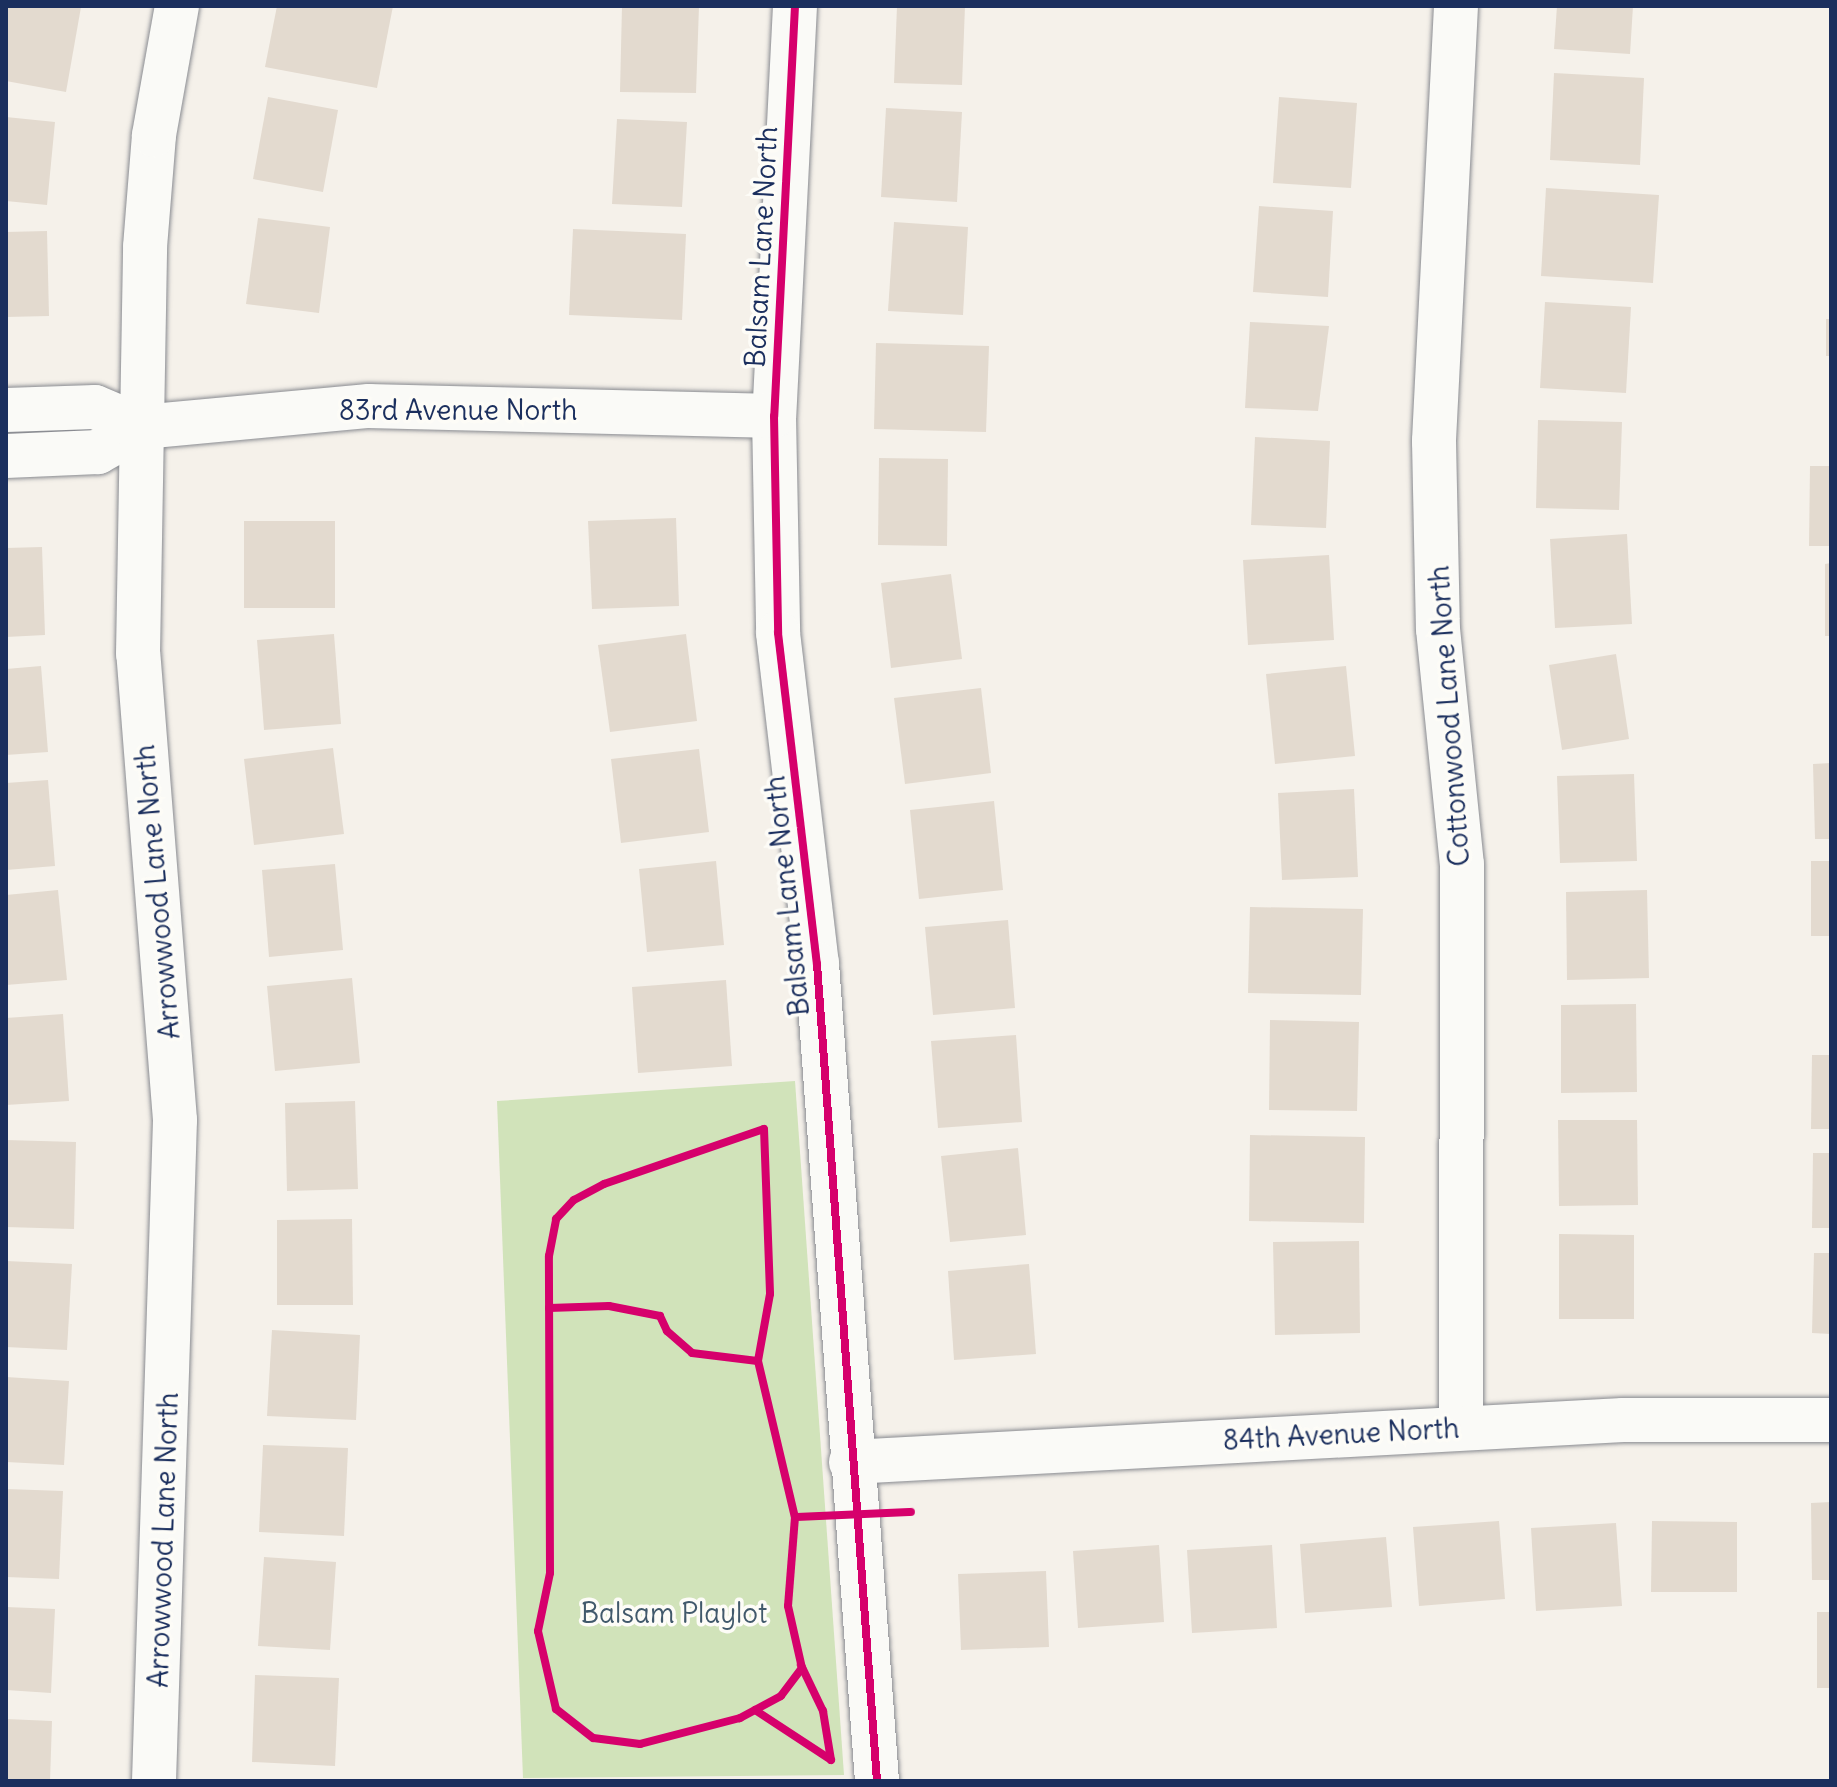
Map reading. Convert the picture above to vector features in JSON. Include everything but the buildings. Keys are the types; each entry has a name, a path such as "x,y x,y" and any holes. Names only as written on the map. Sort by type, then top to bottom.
{"street":[{"name":"Arrowwood Lane North","path":"154,1781 175,1120 138,654 145,247 154,135 177,6"},
{"name":"Balsam Lane North","path":"795,6 774,416 778,633 817,964 851,1462 877,1781"},
{"name":"Cottonwood Lane North","path":"1456,6 1434,441 1438,629 1462,864 1461,1427"},
{"name":"83rd Avenue North","path":"6,456 98,452 142,427 369,406 774,416"},
{"name":"83rd Avenue North","path":"6,410 95,407 142,427"},
{"name":"84th Avenue North","path":"851,1462 1623,1420 1831,1420"}],"green space":[{"name":"Balsam Playlot","path":"795,1081 844,1775 523,1778 497,1101"}],"cycle path":[{"path":"795,6 774,416 778,633 817,964 877,1781"},
{"path":"764,1129 770,1294 758,1361 795,1517 788,1606 802,1668 781,1696 740,1718 640,1744 593,1738 556,1709 538,1631 550,1573 549,1256 556,1219 574,1200 604,1184 764,1129"},
{"path":"549,1308 609,1306 660,1316 667,1331 692,1353 758,1361"},
{"path":"795,1517 911,1512"},
{"path":"755,1710 831,1760 823,1711 801,1665"}]}
